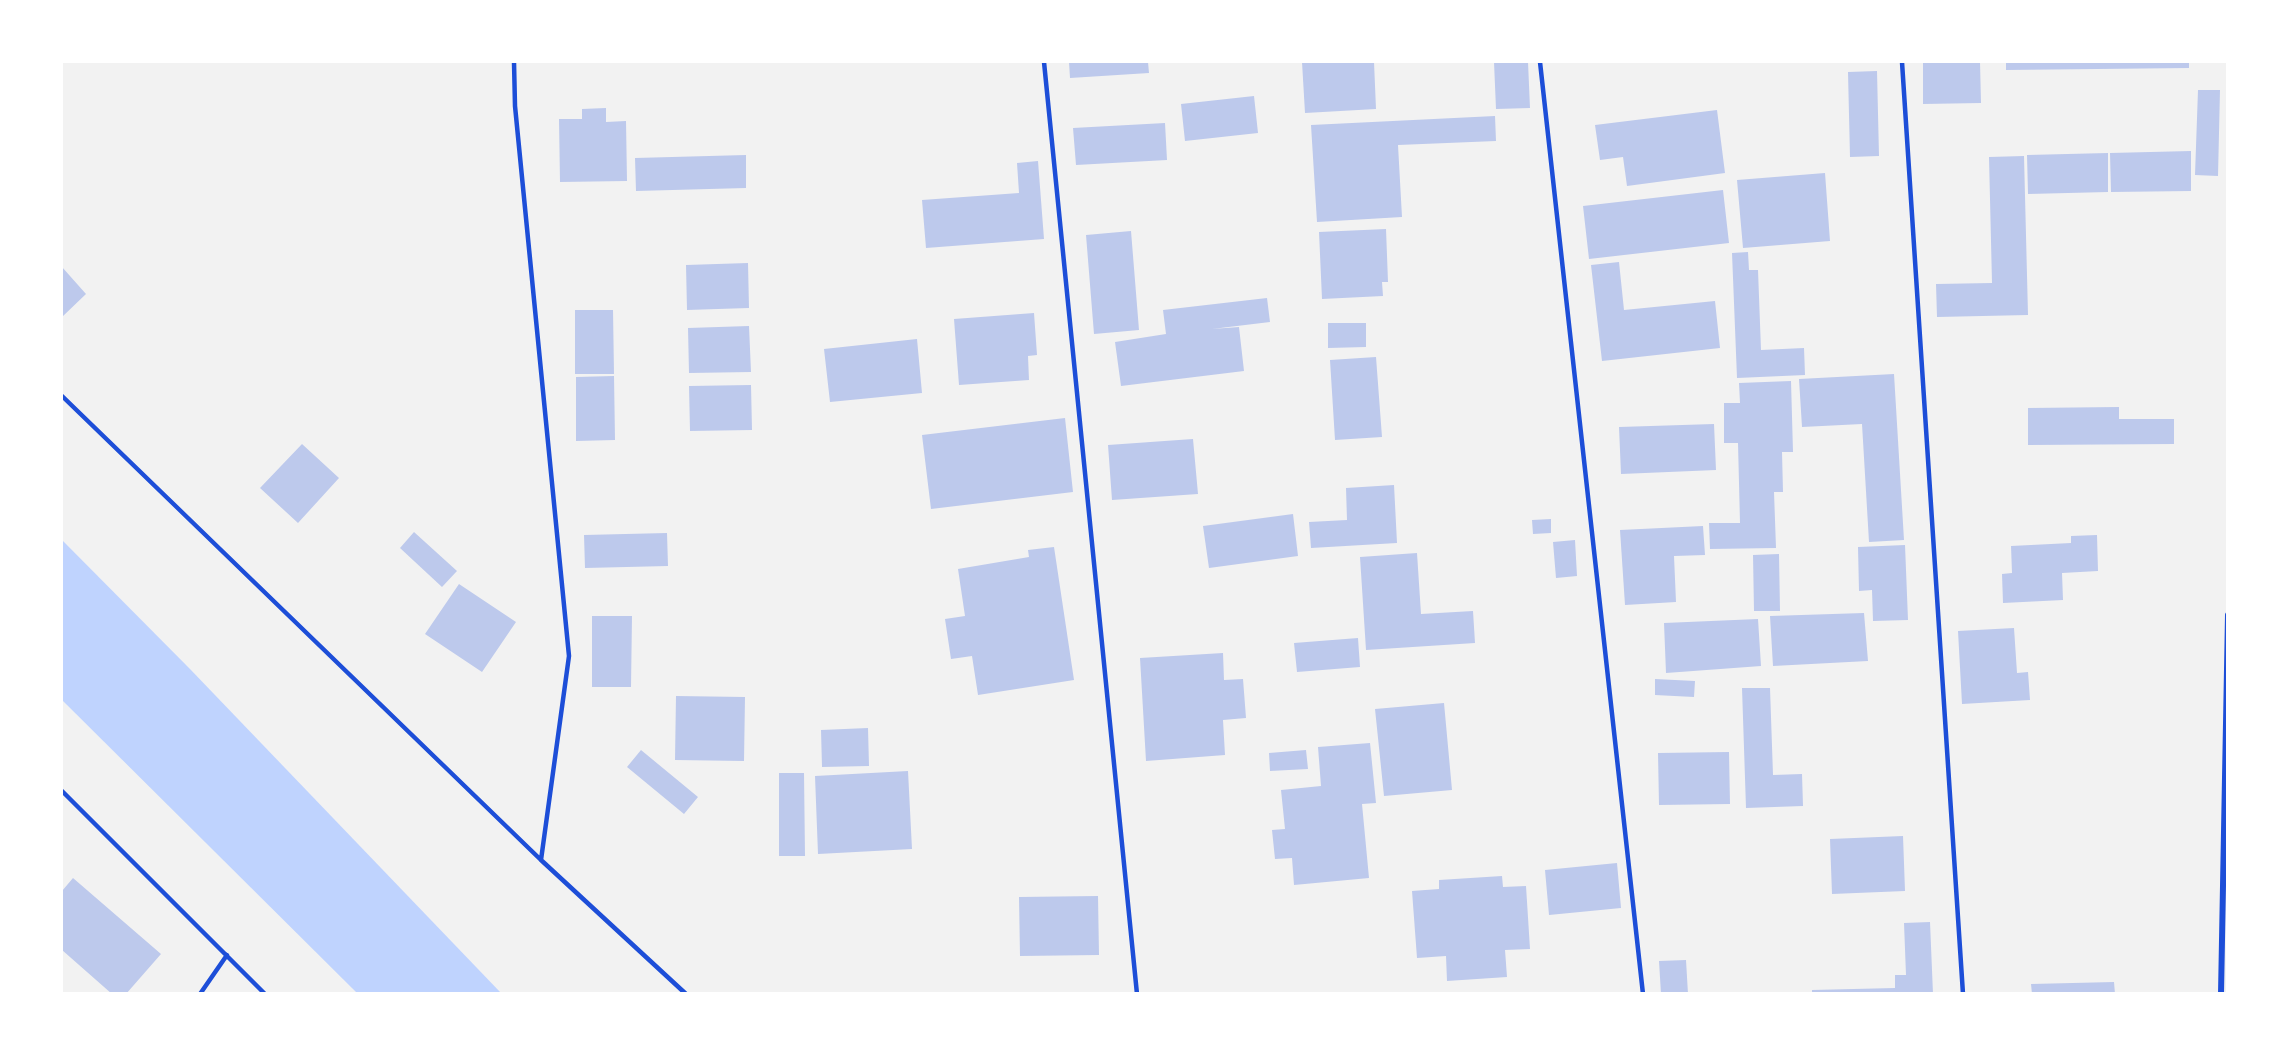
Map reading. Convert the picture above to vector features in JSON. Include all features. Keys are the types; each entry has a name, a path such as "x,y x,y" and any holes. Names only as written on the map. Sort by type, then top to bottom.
{"street":[{"path":"2221,993 2228,615"}],"lane":[{"path":"514,62 515,106 569,656 541,860"},
{"path":"1044,62 1137,993"},
{"path":"1540,62 1643,993"},
{"path":"1902,62 1963,993"},
{"path":"62,396 541,860 686,993"},
{"path":"62,790 265,993"},
{"path":"200,993 227,955"}],"water":[{"path":"62,540 190,669 501,993 357,993 62,700"}],"building":[{"path":"1069,62 1148,62 1149,73 1070,78"},
{"path":"1302,62 1374,62 1376,109 1305,113"},
{"path":"1494,62 1528,62 1530,108 1496,109"},
{"path":"1923,62 1980,62 1981,103 1923,104"},
{"path":"2006,62 2189,62 2189,68 2006,70"},
{"path":"1877,71 1879,156 1850,157 1848,72"},
{"path":"2198,90 2220,90 2218,176 2195,175"},
{"path":"1254,96 1258,133 1185,141 1181,104"},
{"path":"606,108 606,122 626,121 627,181 560,182 559,119 582,119 582,109"},
{"path":"1717,110 1725,173 1627,186 1623,157 1600,160 1595,125"},
{"path":"1495,116 1496,141 1398,145 1402,217 1317,222 1311,125"},
{"path":"1165,123 1167,160 1076,165 1073,128"},
{"path":"2191,151 2191,191 2111,192 2110,153"},
{"path":"2108,153 2108,192 2028,194 2027,155"},
{"path":"746,155 746,188 636,191 635,158"},
{"path":"2024,156 2028,315 1937,317 1936,284 1992,283 1989,157"},
{"path":"1038,161 1044,239 926,248 922,200 1019,193 1017,163"},
{"path":"1825,173 1830,241 1743,248 1737,180"},
{"path":"1723,190 1729,243 1589,259 1583,206"},
{"path":"1386,229 1388,282 1382,282 1383,296 1322,299 1319,232"},
{"path":"1131,231 1139,330 1094,334 1086,235"},
{"path":"1748,252 1749,270 1758,270 1761,350 1804,348 1805,375 1737,378 1732,253"},
{"path":"1619,262 1624,310 1715,301 1720,348 1602,361 1591,265"},
{"path":"748,263 749,308 687,310 686,265"},
{"path":"62,267 86,294 62,317"},
{"path":"1267,298 1270,322 1212,329 1239,327 1244,371 1121,386 1115,342 1166,334 1163,310"},
{"path":"575,310 613,310 614,374 575,374"},
{"path":"1034,313 1037,355 1028,356 1029,380 959,385 954,319"},
{"path":"1328,323 1366,323 1366,347 1328,348"},
{"path":"749,326 751,372 689,373 688,328"},
{"path":"917,339 922,393 830,402 824,349"},
{"path":"1376,357 1382,437 1335,440 1330,360"},
{"path":"1894,374 1904,540 1869,542 1862,424 1802,427 1799,379"},
{"path":"614,376 615,440 576,441 576,377"},
{"path":"1791,381 1793,452 1782,452 1783,492 1774,492 1776,548 1710,549 1709,523 1740,523 1738,443 1724,443 1724,403 1740,403 1739,383"},
{"path":"751,385 752,430 690,431 689,386"},
{"path":"2119,407 2119,419 2174,419 2174,444 2028,445 2028,408"},
{"path":"1065,418 1073,492 931,509 922,435"},
{"path":"1714,424 1716,470 1621,474 1619,427"},
{"path":"1193,439 1198,494 1112,500 1108,445"},
{"path":"302,444 339,478 298,523 260,488"},
{"path":"1394,485 1397,543 1311,548 1309,522 1347,520 1346,488"},
{"path":"1293,514 1298,556 1209,568 1203,526"},
{"path":"1551,519 1551,533 1533,534 1532,520"},
{"path":"1703,526 1705,555 1674,556 1676,602 1625,605 1620,530"},
{"path":"414,532 457,571 442,587 400,548"},
{"path":"667,533 668,566 585,568 584,535"},
{"path":"2097,535 2098,571 2062,573 2063,600 2003,603 2002,574 2012,573 2011,546 2071,543 2071,536"},
{"path":"1575,540 1577,576 1556,578 1553,542"},
{"path":"1905,545 1908,620 1873,621 1872,590 1859,591 1858,547"},
{"path":"1054,547 1074,680 978,695 972,656 951,659 945,619 965,616 958,569 1029,557 1028,550"},
{"path":"1417,553 1421,614 1473,611 1475,643 1366,650 1360,557"},
{"path":"1779,554 1780,611 1754,611 1753,555"},
{"path":"459,584 516,622 482,672 425,634"},
{"path":"1864,613 1868,661 1773,666 1770,616"},
{"path":"592,616 632,616 631,687 592,687"},
{"path":"1758,619 1761,666 1666,673 1664,623"},
{"path":"2014,628 2017,673 2028,672 2030,700 1962,704 1958,631"},
{"path":"1358,638 1360,667 1297,672 1294,643"},
{"path":"1223,653 1224,680 1243,679 1246,718 1223,720 1225,755 1146,761 1140,658"},
{"path":"1655,679 1695,681 1694,697 1655,695"},
{"path":"1742,688 1770,688 1773,775 1802,774 1803,806 1746,808"},
{"path":"676,696 745,697 744,761 675,760"},
{"path":"1444,703 1452,790 1384,796 1375,709"},
{"path":"868,728 869,766 822,767 821,730"},
{"path":"1370,743 1376,803 1362,804 1369,878 1294,885 1292,858 1275,859 1272,830 1285,829 1281,790 1321,786 1318,747"},
{"path":"641,750 698,797 684,814 627,767"},
{"path":"1306,750 1308,769 1270,771 1269,753"},
{"path":"1729,752 1730,804 1659,805 1658,753"},
{"path":"908,771 912,849 818,854 815,776"},
{"path":"779,773 804,773 805,856 779,856"},
{"path":"1903,836 1905,891 1832,894 1830,839"},
{"path":"1617,863 1621,908 1549,915 1545,870"},
{"path":"1502,876 1503,887 1526,886 1530,949 1505,950 1507,977 1447,981 1446,956 1417,958 1412,891 1439,889 1439,880"},
{"path":"73,878 161,954 126,994 112,994 62,950 62,891"},
{"path":"1098,896 1099,955 1020,956 1019,897"},
{"path":"1930,922 1933,994 1812,994 1812,990 1895,988 1895,975 1906,975 1904,923"},
{"path":"1686,960 1688,994 1661,994 1659,961"},
{"path":"2114,982 2115,994 2032,994 2031,984"}]}
